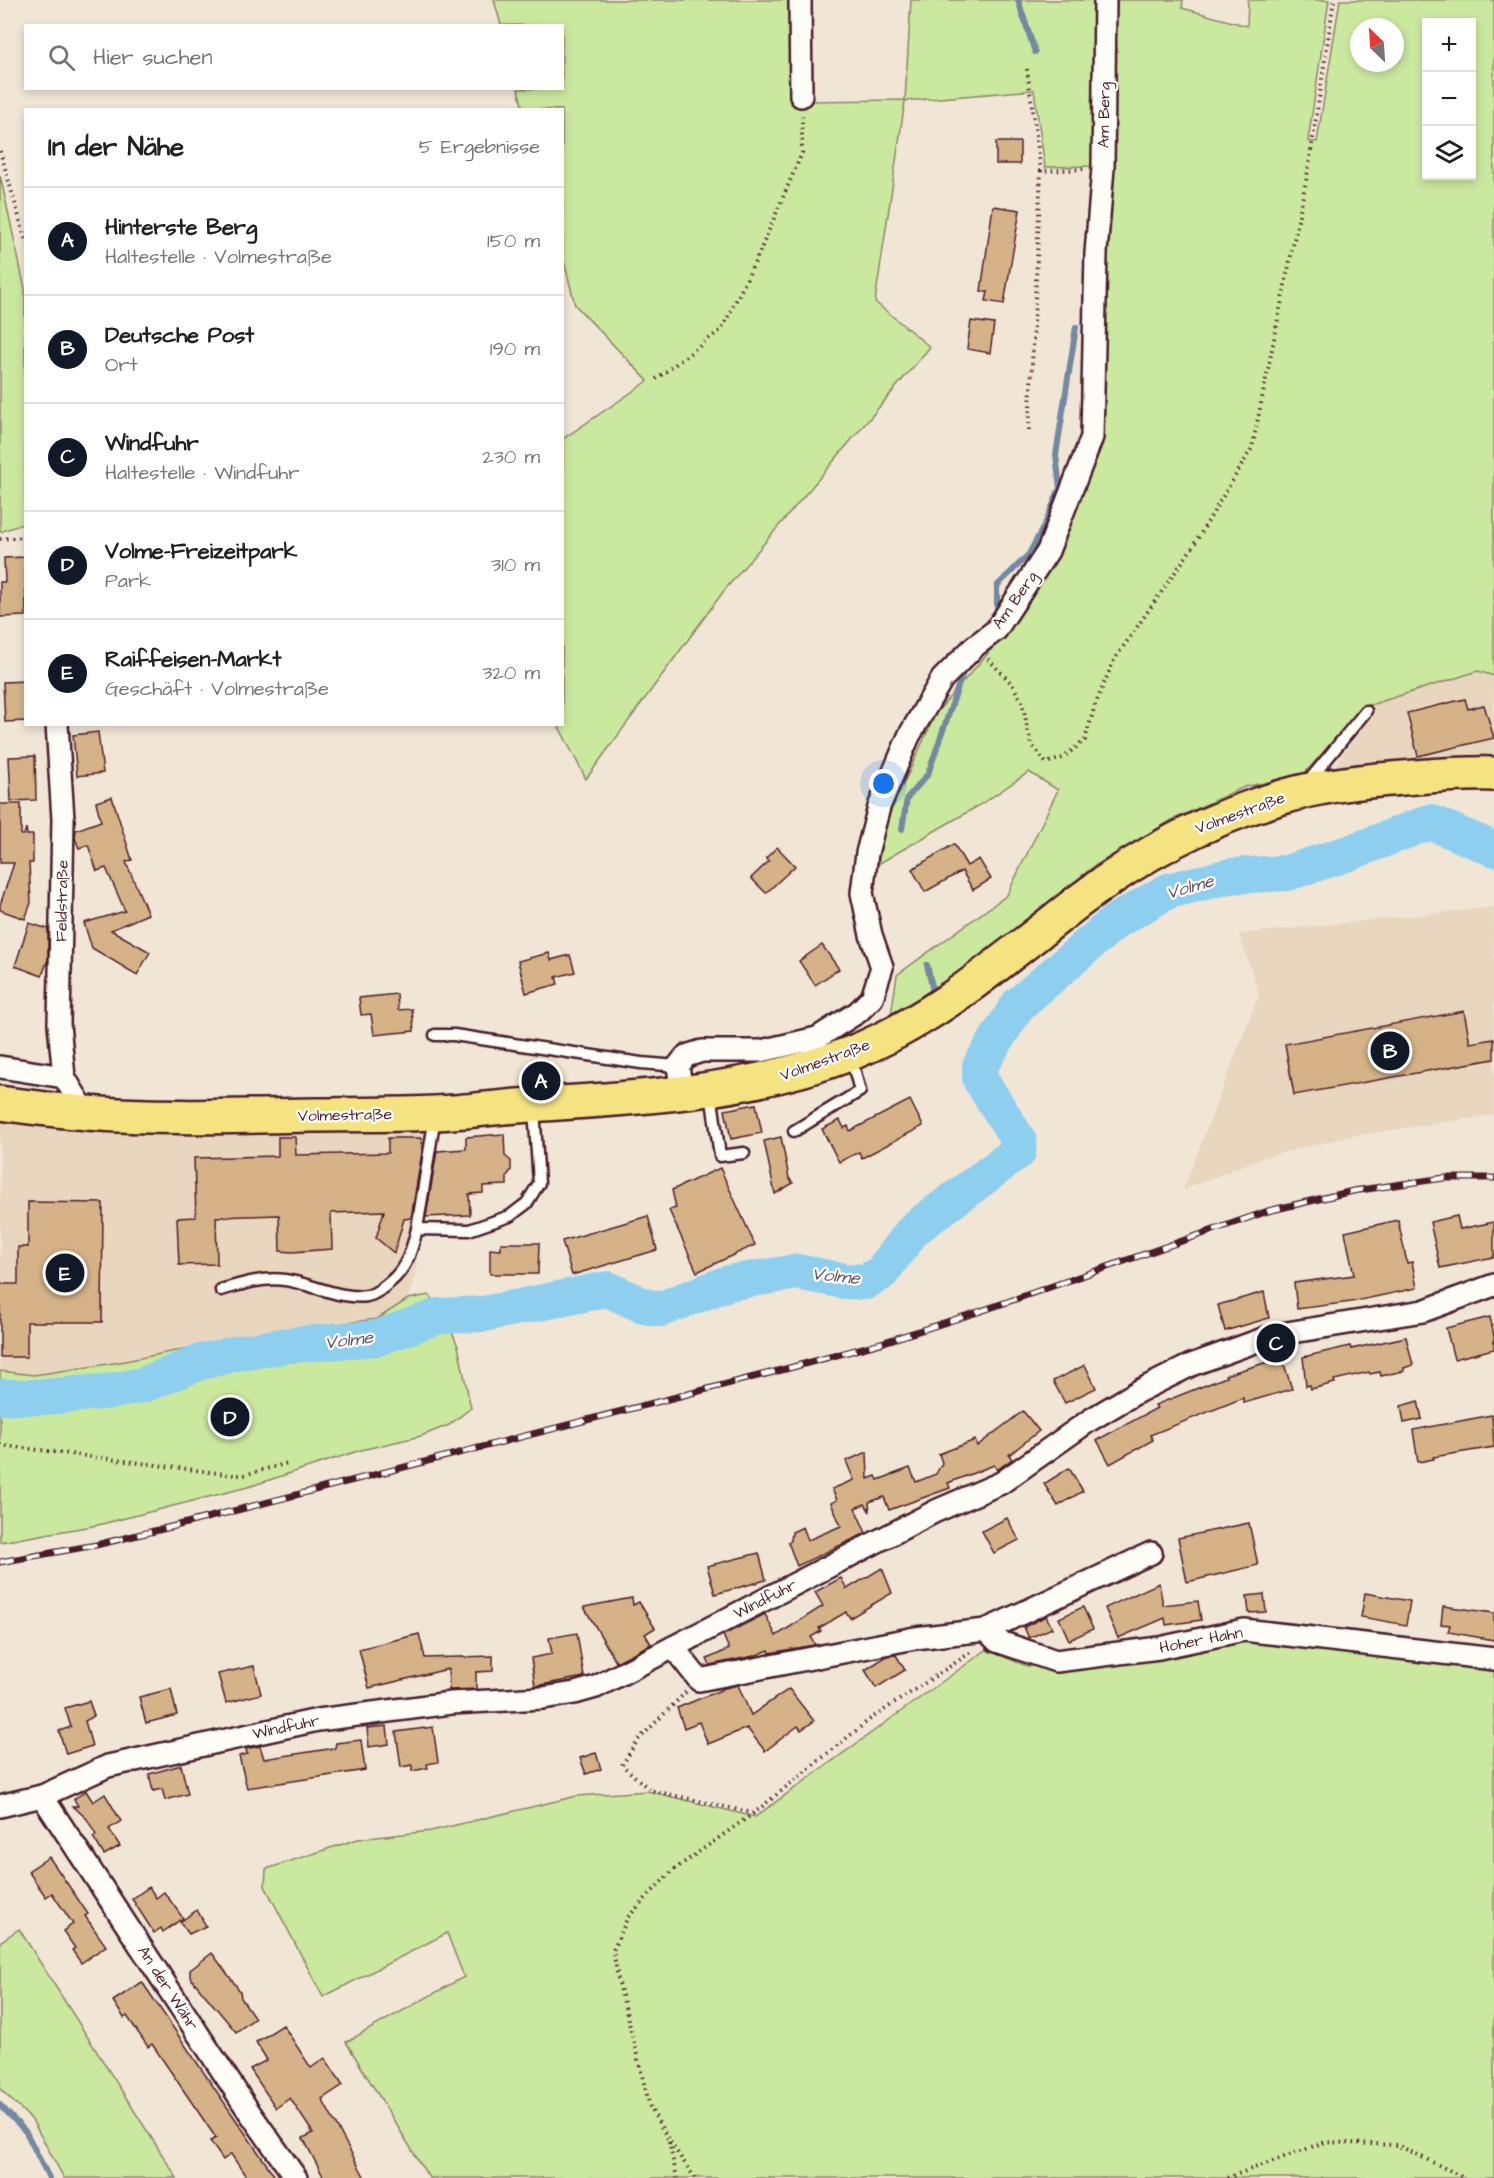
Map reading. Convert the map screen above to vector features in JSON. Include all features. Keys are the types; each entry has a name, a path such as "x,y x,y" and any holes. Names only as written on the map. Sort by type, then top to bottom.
{"main road":[{"name":"Volmestraße","path":"0,1103 86,1113 150,1116 436,1113 533,1105 690,1083 775,1078 850,1053 887,1037 924,1016 978,980 1126,867 1212,821 1300,792 1347,784 1472,773 1494,774"}],"street":[{"path":"800,0 801,96"},
{"name":"Am Berg","path":"690,1083 686,1056 702,1051 761,1051 817,1038 858,1012 872,998 882,968 871,935 862,893 867,852 879,807 909,736 942,679 975,646 996,630 1048,551 1092,437 1096,253 1103,168 1105,0"},
{"name":"Feldstraße","path":"57,726 63,819 59,1024 64,1077"},
{"path":"0,1067 64,1077 86,1113"},
{"name":"Windfuhr","path":"0,1806 42,1796 108,1766 318,1720 451,1703 509,1701 575,1694 610,1681 936,1511 1001,1483 1090,1420 1139,1391 1191,1365 1274,1335 1424,1311 1494,1285"},
{"path":"674,1647 699,1680 915,1638 986,1630 1151,1552"},
{"name":"Hoher Hahn","path":"986,1630 997,1641 1056,1661 1159,1648 1244,1630 1494,1659"},
{"name":"An der Währ","path":"42,1796 250,2113 296,2178"}],"lane":[{"path":"1300,792 1366,711"},
{"path":"435,1035 454,1035 641,1064 690,1083 720,1156 744,1153"},
{"path":"794,1131 860,1091 850,1053"},
{"path":"417,1229 469,1230 510,1216 527,1203 539,1184 533,1105"},
{"path":"221,1290 252,1281 284,1280 355,1296 367,1296 379,1292 399,1274 411,1253 436,1113"}],"path":[{"path":"975,646 1012,684 1022,702 1031,744 1046,763 1063,758 1085,740 1095,705 1114,660 1192,548 1252,448 1308,171 1334,0"},
{"path":"1027,69 1041,171 1029,430"},
{"path":"656,379 722,329 757,258 802,153 801,96"},
{"path":"0,151 24,234"},
{"path":"1041,171 1103,168"},
{"path":"0,539 24,537"},
{"path":"0,1445 234,1475 244,1475 288,1463"},
{"path":"695,2178 668,2139 650,2107 613,1950 628,1917 672,1871 754,1813 869,1720 972,1653 986,1630"},
{"path":"699,1680 638,1740 622,1765 650,1790 754,1813"},
{"path":"668,2139 677,2178"},
{"path":"1227,2178 1325,2142 1397,2145 1465,2178"}],"shaded area":[{"path":"1478,671 1494,676 1494,759 1332,770 1372,712 1364,707"},
{"path":"1494,907 1494,1115 1352,1136 1261,1158 1183,1190 1259,994 1239,934"},
{"path":"0,1119 108,1134 425,1130 416,1272 408,1299 377,1319 265,1333 115,1363 34,1375 0,1371"}],"green space":[{"path":"494,0 795,0 798,101 905,100 911,0 1095,0 1096,166 1045,167 1034,90 905,101 875,302 930,347 723,592 586,779 559,726 564,726 564,438 648,381 575,305 564,261 564,108 523,108 518,90 564,90 564,24 501,24"},
{"path":"1114,0 1183,0 1182,8 1247,26 1248,0 1329,0 1308,141 1317,142 1340,0 1494,0 1494,676 1478,671 1364,707 1303,775 1244,787 1172,820 1094,866 976,962 947,983 891,1015 897,975 1007,895 1058,790 1029,772 983,803 878,864 885,824 936,713 1008,630 1099,435"},
{"path":"0,175 24,284 24,523 0,532"},
{"path":"429,1295 446,1319 458,1346 471,1408 449,1425 421,1436 361,1450 248,1487 98,1525 0,1542 0,1371 34,1375 115,1363 265,1333 377,1319 408,1299"},
{"path":"1261,1640 1494,1666 1494,2178 429,2178 346,2042 464,1977 447,1933 323,1997 265,1886 266,1869 358,1839 431,1831 577,1796 648,1791 755,1817 986,1650 1027,1666"},
{"path":"19,1929 177,2178 64,2178 32,2120 0,2089 0,1942"}],"building":[{"path":"996,142 1020,142 1020,164 996,164"},
{"path":"993,206 1020,210 1004,304 986,301 988,292 981,291"},
{"path":"971,321 994,324 990,353 967,349"},
{"path":"24,557 24,616 0,617 0,582 5,582 4,558"},
{"path":"24,681 24,721 5,722 3,682"},
{"path":"1465,699 1468,709 1484,705 1494,738 1418,756 1407,713"},
{"path":"98,732 103,773 77,776 73,735"},
{"path":"35,756 36,800 11,801 9,757"},
{"path":"112,797 132,860 126,862 148,914 111,930 150,952 137,975 92,948 84,923 125,911 106,868 97,871 88,845 79,848 75,838 76,830 101,821 96,802"},
{"path":"0,804 21,804 21,835 24,835 26,828 27,835 33,835 33,863 29,863 31,903 25,919 0,910 14,863 0,863"},
{"path":"954,844 967,866 979,859 991,879 973,890 962,871 925,892 912,869"},
{"path":"777,847 795,866 766,893 751,878 769,861 766,858"},
{"path":"29,923 48,929 48,959 42,976 15,966"},
{"path":"822,945 839,969 815,985 799,961"},
{"path":"549,953 551,960 570,955 575,972 556,977 558,984 526,993 518,961"},
{"path":"397,994 398,1010 412,1009 414,1031 374,1035 371,1014 361,1015 359,998"},
{"path":"1464,1011 1470,1043 1494,1039 1494,1059 1294,1095 1285,1044"},
{"path":"910,1100 923,1126 862,1158 859,1152 839,1162 822,1129 840,1120 844,1128 848,1126 850,1131"},
{"path":"756,1104 762,1133 731,1139 725,1110"},
{"path":"504,1134 505,1156 511,1161 507,1185 483,1186 483,1193 469,1194 470,1215 426,1217 437,1151 466,1149 466,1137"},
{"path":"278,1137 295,1137 296,1155 388,1153 388,1138 421,1138 422,1152 411,1218 404,1219 394,1253 376,1238 384,1211 331,1213 332,1249 292,1252 280,1251 279,1215 216,1217 217,1264 179,1265 177,1218 196,1217 194,1158 278,1156"},
{"path":"781,1137 789,1178 793,1183 775,1194 764,1141"},
{"path":"720,1168 755,1245 697,1272 669,1210 676,1208 672,1190"},
{"path":"28,1202 103,1203 102,1322 27,1322 27,1357 0,1357 0,1284 18,1284 18,1247 28,1247"},
{"path":"648,1216 657,1250 572,1275 562,1241"},
{"path":"1457,1216 1460,1229 1494,1222 1494,1257 1440,1268 1430,1222"},
{"path":"1398,1220 1407,1263 1412,1262 1417,1288 1351,1302 1297,1309 1294,1283 1354,1275 1345,1232"},
{"path":"501,1243 539,1243 538,1274 490,1274 490,1249 501,1250"},
{"path":"1264,1292 1269,1318 1225,1331 1218,1305"},
{"path":"1490,1317 1494,1349 1454,1359 1446,1328"},
{"path":"1406,1337 1413,1365 1404,1368 1404,1371 1381,1376 1380,1372 1370,1374 1369,1372 1334,1380 1335,1383 1311,1389 1310,1385 1306,1386 1303,1357 1350,1346 1351,1349"},
{"path":"1283,1361 1292,1389 1244,1403 1243,1398 1150,1435 1153,1440 1110,1464 1097,1440 1157,1408 1155,1405 1226,1377 1225,1375 1268,1362 1269,1364"},
{"path":"1085,1365 1096,1388 1065,1403 1053,1381"},
{"path":"1418,1401 1422,1419 1404,1423 1401,1406"},
{"path":"1023,1411 1039,1431 1009,1455 1012,1459 997,1470 994,1465 948,1483 950,1488 889,1510 884,1497 869,1502 870,1512 865,1504 855,1508 866,1533 797,1566 788,1542 791,1541 792,1532 803,1527 808,1540 841,1526 831,1503 837,1500 832,1489 854,1480 846,1461 867,1452 868,1479 876,1476 878,1480 910,1468 916,1482 936,1474 942,1463 939,1454 975,1440 977,1446"},
{"path":"1492,1415 1494,1447 1433,1457 1434,1459 1418,1462 1413,1430"},
{"path":"1069,1468 1083,1491 1058,1506 1044,1484"},
{"path":"1007,1518 1019,1540 994,1553 982,1531"},
{"path":"1249,1523 1258,1565 1187,1582 1178,1538"},
{"path":"759,1553 766,1580 715,1594 707,1566"},
{"path":"882,1568 892,1593 850,1618 846,1612 819,1628 821,1631 811,1637 815,1645 770,1653 769,1650 754,1656 710,1665 707,1659 729,1649 723,1635 765,1614 776,1636 823,1606 815,1592 841,1578 847,1589"},
{"path":"1159,1583 1163,1605 1198,1601 1201,1620 1166,1625 1165,1618 1118,1638 1105,1608"},
{"path":"1365,1593 1410,1601 1406,1625 1361,1617"},
{"path":"1264,1594 1266,1612 1249,1613 1247,1596"},
{"path":"632,1598 633,1605 639,1602 655,1628 645,1634 651,1644 616,1662 584,1607"},
{"path":"1443,1606 1494,1613 1494,1640 1448,1632 1450,1625 1441,1624"},
{"path":"1083,1607 1093,1629 1069,1640 1059,1618"},
{"path":"1046,1616 1052,1628 1029,1638 1024,1627"},
{"path":"577,1633 584,1677 535,1686 531,1658 552,1654 549,1638"},
{"path":"419,1634 425,1658 493,1656 493,1671 476,1672 476,1689 449,1690 448,1669 369,1688 359,1649"},
{"path":"896,1655 905,1670 876,1688 865,1670 887,1656"},
{"path":"254,1666 261,1694 226,1703 218,1674"},
{"path":"738,1685 751,1715 789,1689 814,1721 801,1730 798,1726 765,1751 747,1728 708,1744 699,1722 684,1728 677,1708 721,1689"},
{"path":"171,1689 177,1715 146,1723 139,1697"},
{"path":"89,1701 94,1716 85,1721 92,1746 66,1754 59,1731 71,1727 65,1708"},
{"path":"387,1726 389,1744 369,1747 367,1728"},
{"path":"433,1727 438,1762 427,1764 428,1768 412,1771 412,1765 401,1767 396,1732"},
{"path":"361,1740 365,1770 247,1788 239,1756 247,1754 246,1749 260,1746 264,1759 335,1748 336,1743"},
{"path":"596,1753 601,1769 586,1774 580,1758"},
{"path":"181,1765 188,1794 165,1800 162,1789 153,1791 149,1774"},
{"path":"86,1791 93,1802 105,1794 121,1821 109,1829 120,1846 104,1855 93,1837 96,1835 87,1819 73,1806 78,1806 74,1799"},
{"path":"49,1857 88,1914 85,1916 106,1946 81,1963 72,1950 75,1948 63,1931 73,1924 52,1893 46,1897 28,1871"},
{"path":"149,1887 156,1898 164,1892 183,1918 163,1932 161,1928 154,1933 132,1899"},
{"path":"197,1910 206,1926 189,1934 180,1922"},
{"path":"212,1953 240,1991 241,1998 255,2018 236,2032 190,1977 190,1970"},
{"path":"142,1982 276,2178 247,2178 231,2154 223,2160 210,2141 216,2138 152,2044 148,2047 127,2016 124,2018 113,2001"},
{"path":"283,2025 311,2068 325,2058 343,2085 322,2099 365,2178 324,2178 303,2138 313,2133 290,2098 276,2108 250,2069 267,2060 256,2042"}],"waterway":[{"path":"1018,0 1035,52"},
{"path":"997,609 997,586 1029,554 1060,488 1056,455 1076,327"},
{"path":"902,829 907,798 928,774 963,672"},
{"name":"Volme","path":"0,1397 46,1397 113,1391 143,1385 201,1362 238,1353 289,1345 377,1338 439,1316 484,1314 608,1289 644,1306 661,1309 728,1283 797,1272 844,1281 865,1282 881,1273 914,1229 1018,1152 1019,1141 980,1079 980,1066 1018,1005 1116,921 1168,891 1230,876 1287,873 1349,853 1430,822 1494,849"},
{"path":"927,965 933,991"},
{"path":"0,2105 26,2132 49,2178"}],"railway":[{"path":"0,1562 96,1545 179,1525 884,1342 981,1311 1268,1211 1353,1191 1444,1178 1494,1178"}],"place":[{"name":"Deutsche Post","path":"1390,1051"},
{"name":"Hinterste Berg","path":"541,1081"},
{"name":"Raiffeisen-Markt","path":"65,1273"},
{"name":"Windfuhr","path":"1276,1343"},
{"name":"Volme-Freizeitpark","path":"230,1417"}]}
